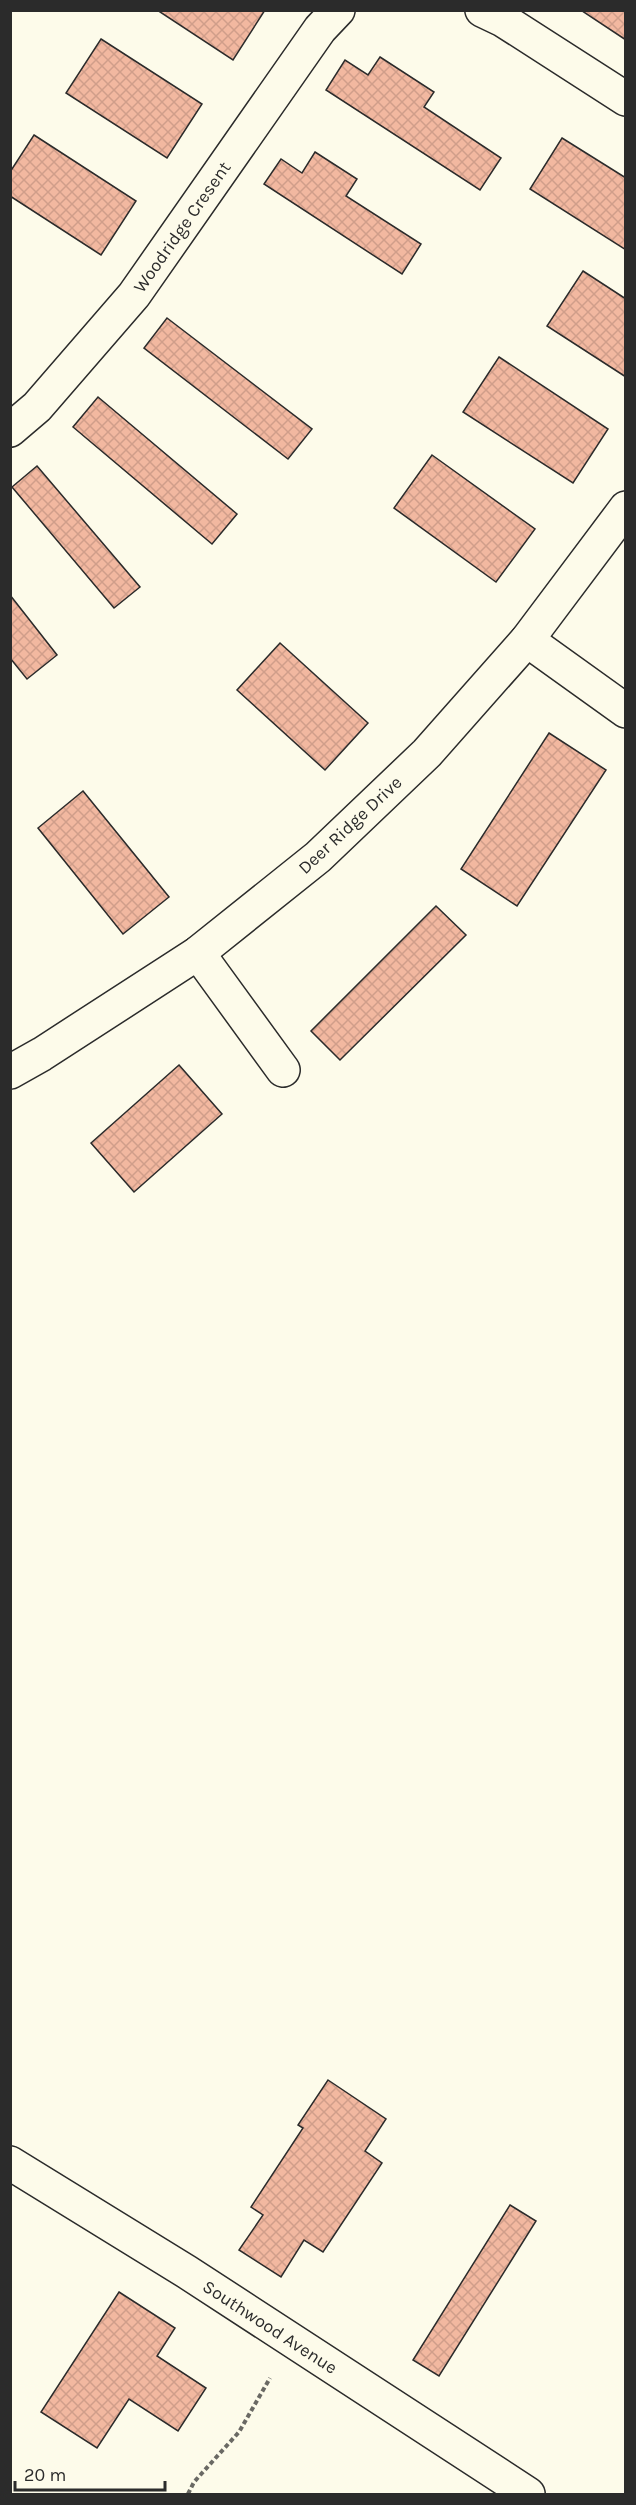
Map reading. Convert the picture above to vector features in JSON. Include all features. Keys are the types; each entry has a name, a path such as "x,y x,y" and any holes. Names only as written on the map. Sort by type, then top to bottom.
{"street":[{"name":"Woodridge Cresent","path":"10,430 36,407 134,295 320,29 338,10"},
{"path":"483,10 626,99"},
{"name":"Deer Ridge Drive","path":"10,1071 42,1054 198,953 318,857 427,753 527,640 626,508"},
{"path":"527,640 626,711"},
{"path":"198,953 283,1070"},
{"name":"Southwood Avenue","path":"10,2163 528,2494"}],"path":[{"path":"188,2494 194,2482 239,2432 271,2377 295,2343"}],"building":[{"path":"157,10 265,10 233,60"},
{"path":"583,10 626,10 626,40 582,11"},
{"path":"101,39 202,104 167,158 66,93"},
{"path":"380,57 434,92 424,107 501,158 480,190 326,90 345,60 368,75"},
{"path":"34,135 136,201 101,255 10,196 10,172"},
{"path":"562,138 626,178 626,250 530,189"},
{"path":"315,152 357,179 346,196 421,244 402,274 264,184 281,159 302,173"},
{"path":"583,271 626,299 626,377 547,326"},
{"path":"167,318 312,429 288,459 144,348"},
{"path":"499,357 608,429 573,483 463,412"},
{"path":"98,397 237,514 212,544 73,427"},
{"path":"432,455 535,529 496,582 394,508"},
{"path":"37,466 140,587 114,608 12,487"},
{"path":"10,595 57,655 27,679 10,658"},
{"path":"280,643 368,723 325,770 237,690"},
{"path":"549,733 606,770 517,906 461,869"},
{"path":"83,791 169,897 123,934 38,828"},
{"path":"436,906 466,935 340,1060 311,1031"},
{"path":"179,1065 222,1114 134,1192 91,1143"},
{"path":"328,2080 386,2119 365,2151 382,2163 323,2252 304,2240 281,2277 239,2250 263,2215 251,2207 303,2128 298,2125"},
{"path":"510,2205 536,2221 439,2376 413,2360"},
{"path":"119,2292 175,2328 157,2356 206,2388 178,2431 129,2399 97,2448 41,2412"}]}
